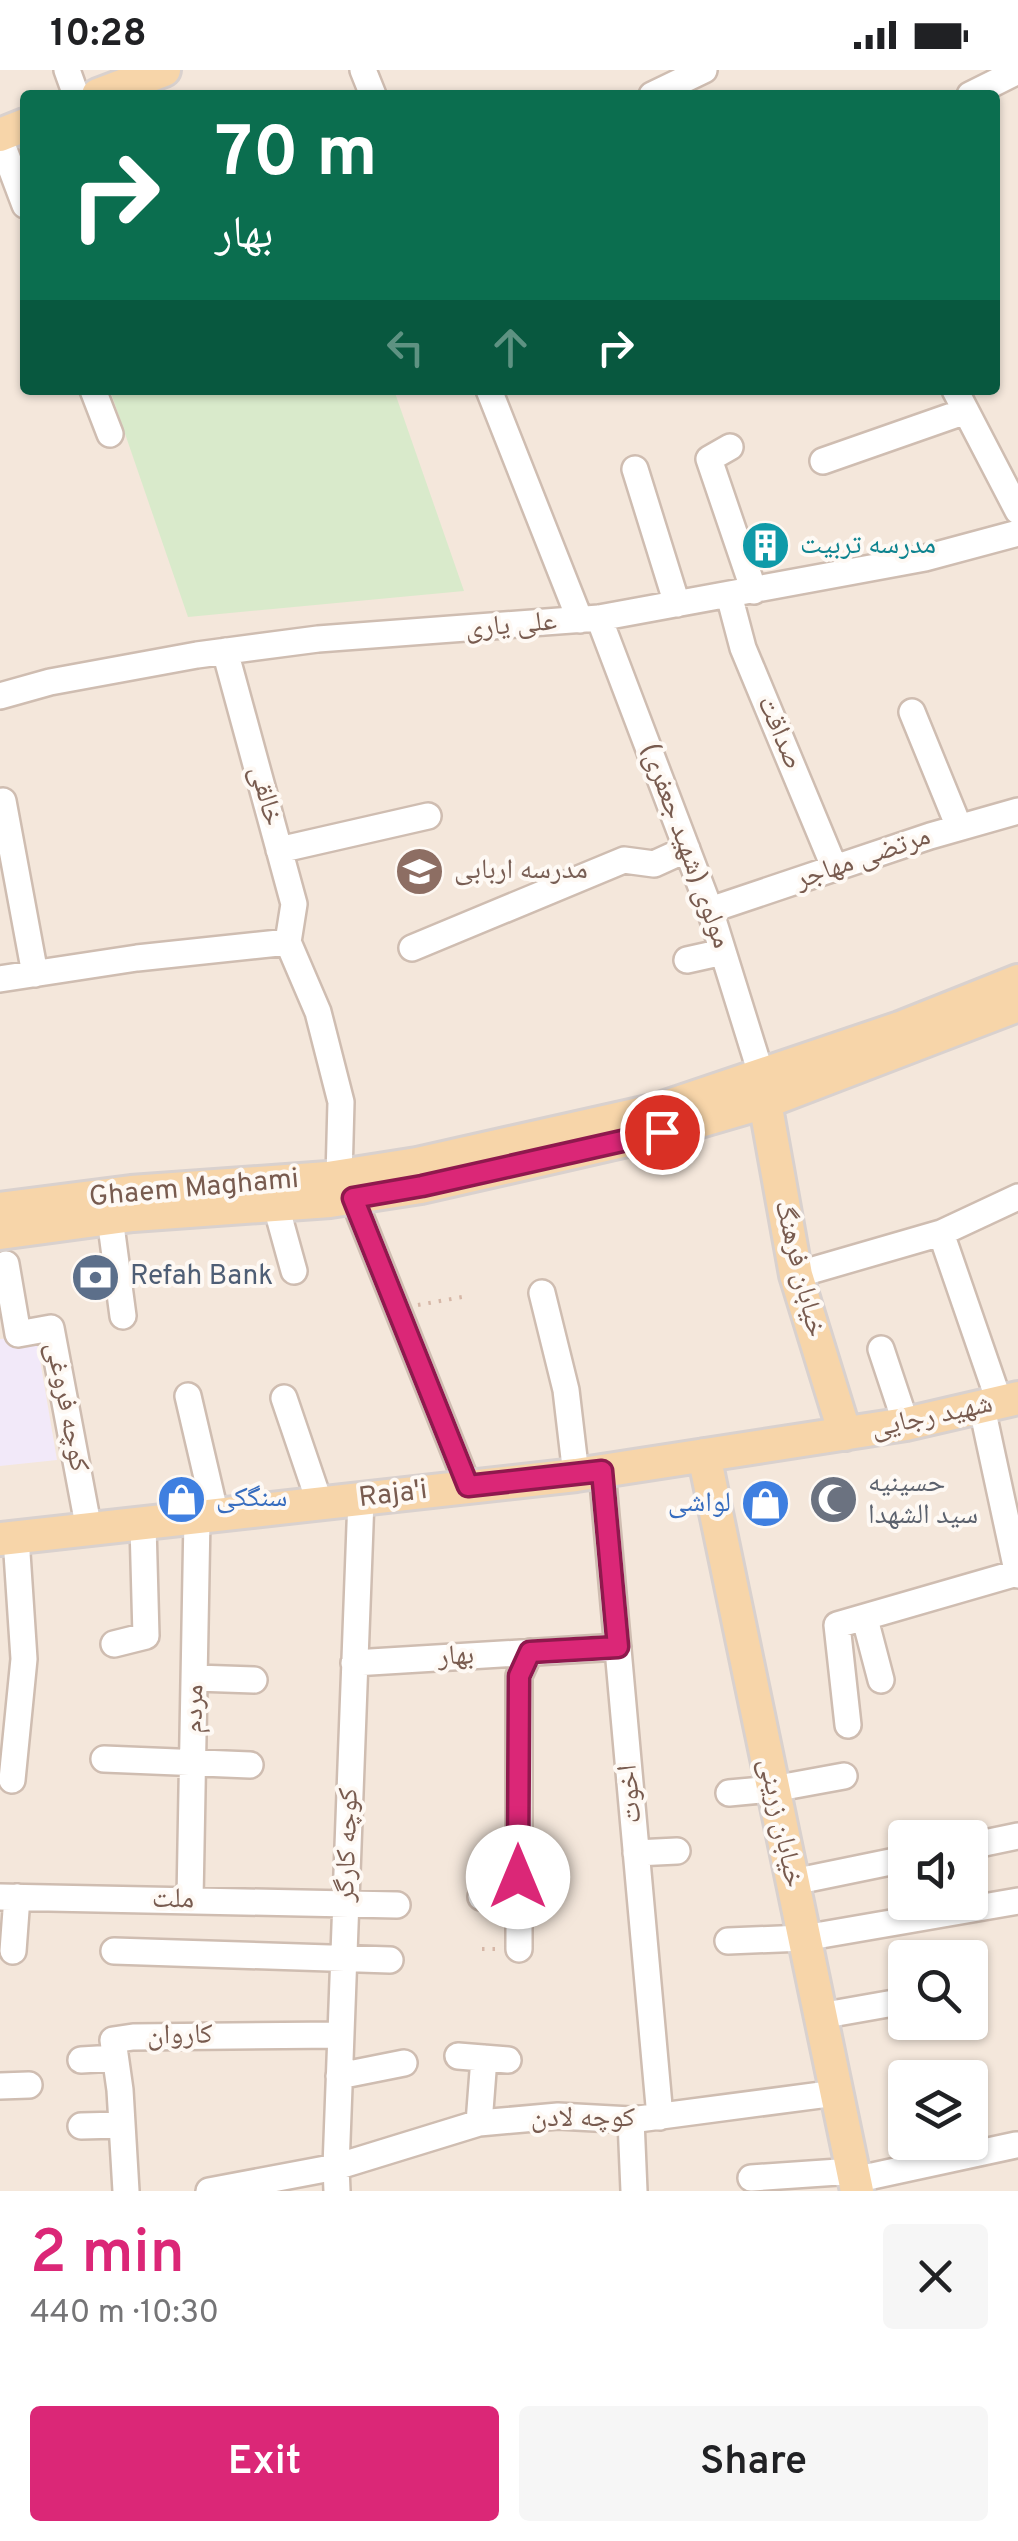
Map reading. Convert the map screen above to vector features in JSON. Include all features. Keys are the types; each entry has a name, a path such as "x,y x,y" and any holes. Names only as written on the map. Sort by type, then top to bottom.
{"main road":[{"path":"111,90 164,70"},
{"name":"Ghaem Maghami","path":"940,1024 1018,980"},
{"name":"Ghaem Maghami","path":"0,1209 131,1192 238,1198 276,1206 417,1164 763,1090 940,1024 1018,1006"},
{"name":"خیابان فرهنگ","path":"763,1090 796,1276 845,1434"},
{"name":"Ghaem Maghami","path":"3,1248 110,1218 238,1198 346,1187"},
{"name":"شهید رجایی","path":"845,1434 1000,1403"},
{"name":"Raja'i","path":"8,1539 589,1473 845,1434"},
{"name":"خیابان زرینی","path":"704,1455 854,2181"}],"street":[{"path":"662,90 704,70"},
{"path":"980,90 1018,71"},
{"path":"0,137 20,191"},
{"path":"96,395 110,434"},
{"name":"مولوی (شهید جعفری)","path":"491,395 687,849 710,910 763,1090"},
{"path":"823,461 960,400 1018,511"},
{"name":"صداقت","path":"730,448 710,459 742,593 743,648 835,868"},
{"path":"635,469 677,604"},
{"name":"علی یاری","path":"0,696 50,682 318,639 589,619 925,558 1018,533"},
{"name":"خالقی","path":"225,652 294,904 288,942 318,1012 340,1102 346,1187"},
{"path":"912,712 959,826"},
{"path":"3,801 35,974"},
{"name":"مرتضی مهاجر","path":"710,910 959,826 1018,811"},
{"path":"279,850 428,816"},
{"path":"412,948 624,860 654,864 687,849"},
{"path":"0,979 136,958 288,942"},
{"path":"687,960 723,952"},
{"path":"346,1187 468,1486"},
{"path":"796,1276 941,1233 1018,1197"},
{"path":"276,1206 294,1271"},
{"path":"110,1218 123,1316"},
{"path":"848,1725 837,1626 1018,1574 1000,1403 941,1233"},
{"name":"کوچه فروغی","path":"3,1248 18,1334 51,1328 90,1530"},
{"name":"اخوت","path":"542,1292 589,1473 618,1647 660,2117"},
{"path":"881,1350 906,1424"},
{"name":"مردم","path":"188,1396 206,1517 196,1678 190,1900"},
{"path":"284,1398 320,1504"},
{"name":"کوچه کارگر","path":"336,2179 360,1499"},
{"path":"114,1644 146,1636 143,1525"},
{"path":"8,1539 12,1780"},
{"path":"865,1619 881,1680"},
{"name":"بهار","path":"354,1662 618,1647"},
{"path":"519,1949 519,1676 530,1652"},
{"path":"196,1678 254,1680"},
{"path":"104,1759 250,1766"},
{"path":"729,1793 844,1776"},
{"path":"988,1842 1018,1836"},
{"path":"636,1853 677,1851"},
{"path":"792,1882 888,1862"},
{"path":"481,1897 554,1878"},
{"path":"8,1897 13,1951"},
{"name":"ملت","path":"8,1897 398,1905"},
{"path":"728,1941 804,1938 1018,1901"},
{"path":"114,1951 390,1960"},
{"path":"820,2016 888,2004"},
{"name":"کاروان","path":"126,2191 113,2040 340,2034"},
{"path":"458,2056 496,2059 478,2123"},
{"path":"82,2060 116,2058"},
{"path":"339,2076 404,2063"},
{"path":"0,2086 29,2085"},
{"name":"کوچه لادن","path":"209,2191 336,2179 478,2123 558,2116 631,2120 836,2092"},
{"path":"631,2120 634,2191"},
{"path":"82,2126 122,2125"},
{"path":"751,2178 854,2181 1016,2145"}],"path":[{"path":"399,1309 462,1297"}],"shaded area":[{"path":"0,70 1018,70 1018,2191 0,2191"},
{"path":"36,1336 57,1460 0,1466 0,1339"}],"green space":[{"path":"112,395 396,395 464,591 188,617"}],"place":[{"name":"مدرسه تربیت","path":"765,546"},
{"name":"مدرسه اربابی","path":"419,871"},
{"name":"Refah Bank","path":"95,1277"},
{"name":"سنگکی","path":"181,1499"},
{"name":"حسینیه سید الشهدا","path":"833,1500"},
{"name":"لواشی","path":"766,1504"}],"route":[{"path":"518,1877 519,1676 530,1652 618,1647 602,1471 468,1486 353,1198 662,1132"}]}
